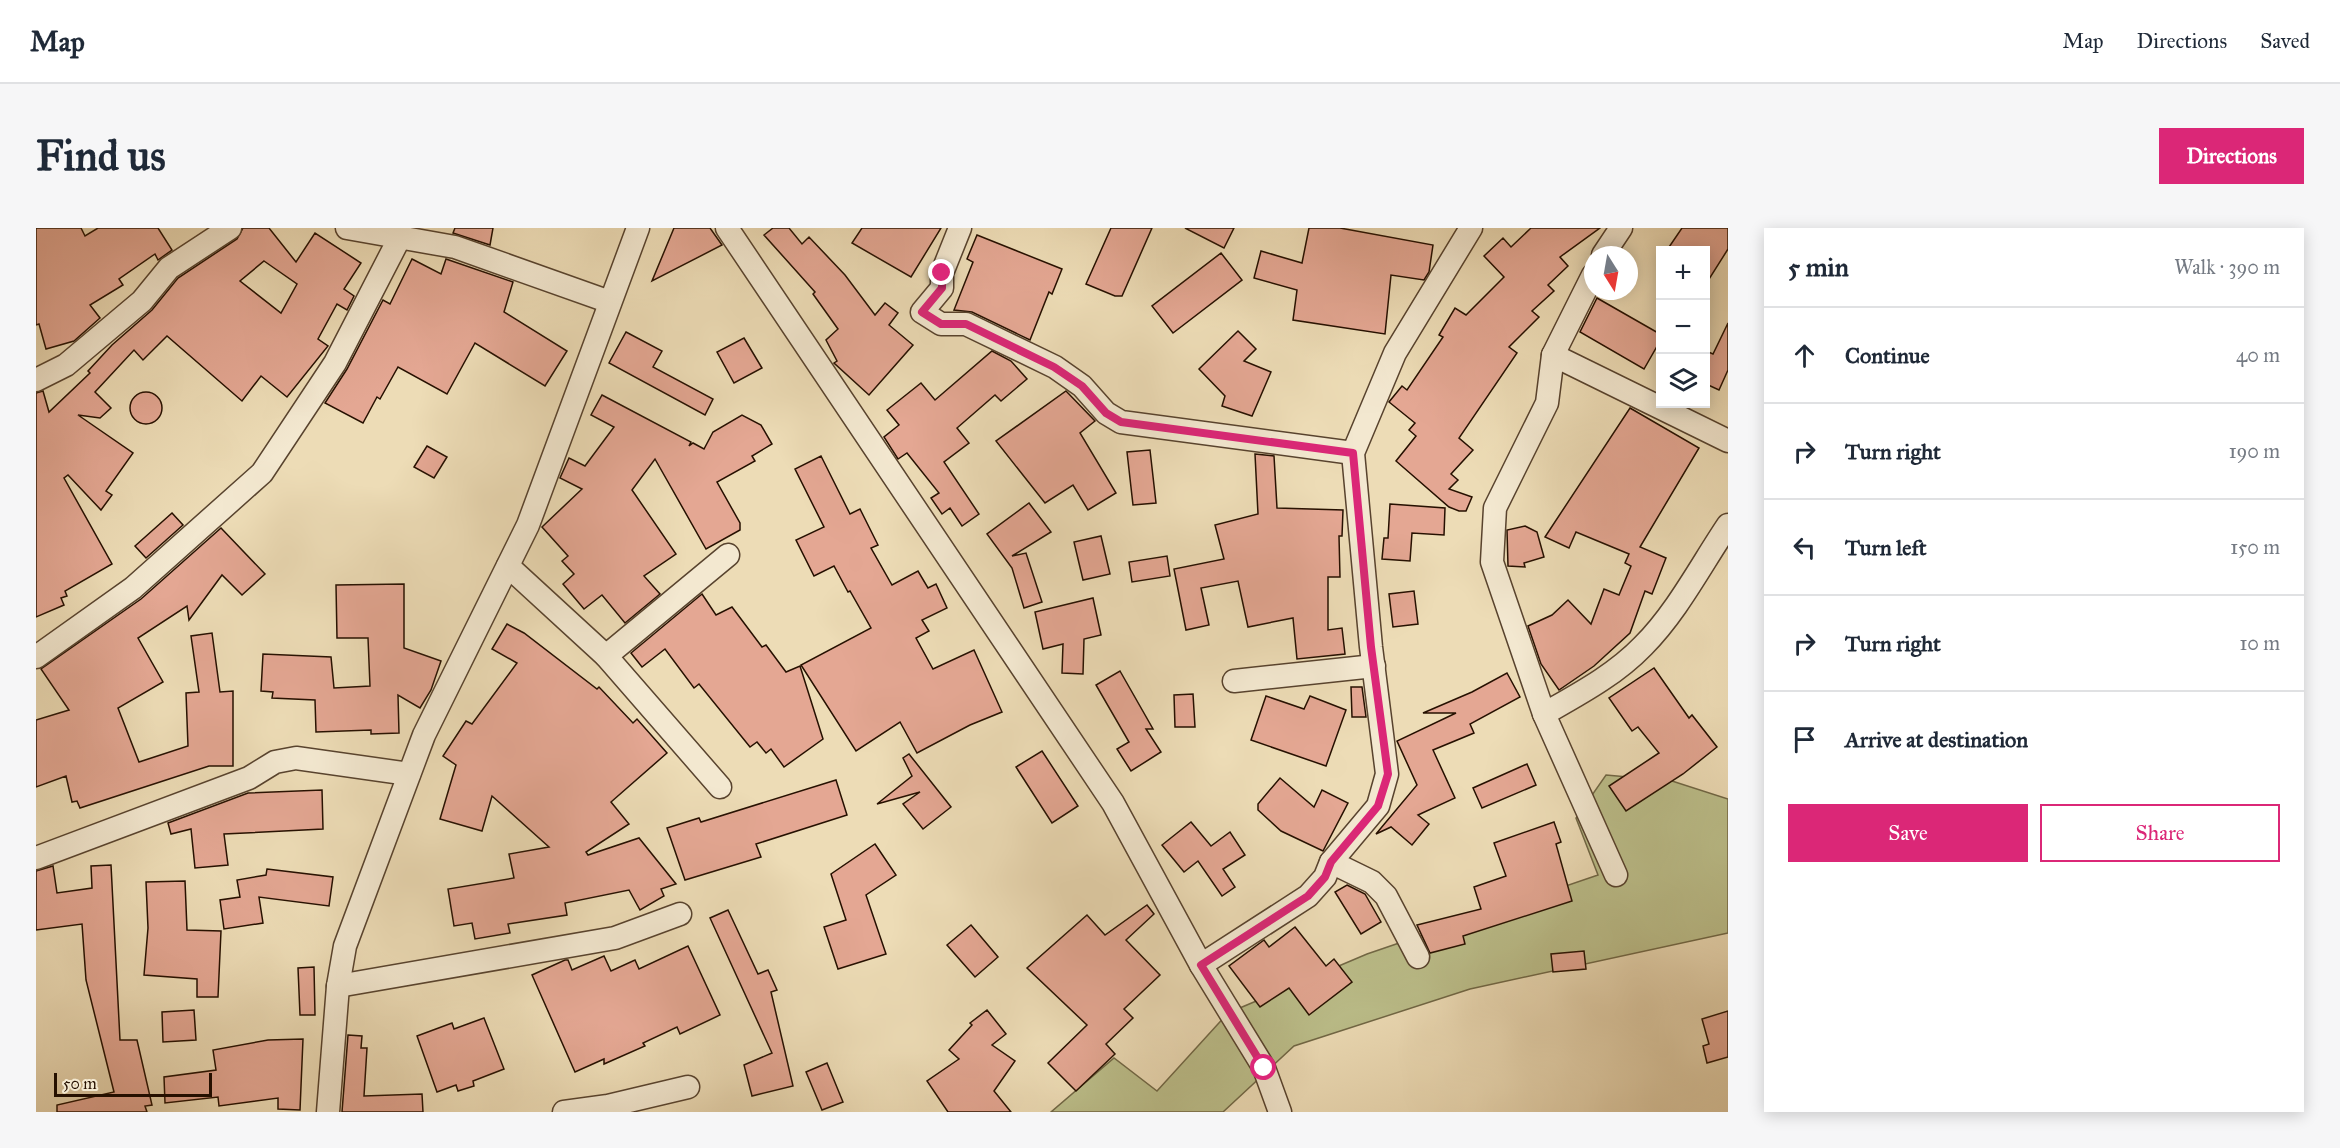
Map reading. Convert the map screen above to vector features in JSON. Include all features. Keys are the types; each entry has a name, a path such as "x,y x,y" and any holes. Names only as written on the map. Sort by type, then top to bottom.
{"street":[{"path":"36,380 66,365 142,302 170,268 230,228"},
{"path":"347,228 399,239 455,247 610,302"},
{"path":"328,1112 338,987 345,946 424,735 528,525 638,228"},
{"path":"727,228 1113,803 1201,965 1264,1068 1280,1112"},
{"path":"960,228 942,273 942,288 922,312 941,324 966,324 1054,367 1082,386 1106,413 1121,422 1353,453"},
{"path":"1201,965 1308,896 1325,877 1331,862 1378,806 1388,774 1374,666 1353,453 1395,353 1471,228"},
{"path":"1609,246 1621,228"},
{"path":"36,657 133,588 262,473 335,363 399,239"},
{"path":"1584,293 1553,355 1547,403 1495,508 1491,544 1492,562 1497,582 1544,714 1616,875"},
{"path":"1553,355 1728,441"},
{"path":"1544,714 1598,683 1644,645 1669,614 1728,525"},
{"path":"606,656 728,555"},
{"path":"508,566 606,656 720,787"},
{"path":"1234,681 1374,666"},
{"path":"36,858 249,778 275,762 296,758 409,774"},
{"path":"1331,862 1372,882 1386,896 1418,957"},
{"path":"338,987 615,938 680,914"},
{"path":"564,1112 608,1106 688,1087"}],"green space":[{"path":"1606,775 1672,781 1728,799 1728,933 1470,989 1294,1046 1223,1112 1051,1112 1114,1058 1157,1091 1228,1013 1367,954 1598,875 1576,818"}],"building":[{"path":"36,228 81,228 85,236 98,228 158,228 172,250 158,260 155,254 119,279 123,285 90,305 100,318 74,341 46,349 39,324 36,325"},
{"path":"243,228 269,228 296,262 315,233 361,263 344,289 354,296 347,310 337,304 318,339 328,346 287,397 261,376 242,401 167,336 143,360 134,350 95,392 111,408 100,418 78,415 133,453 106,491 112,495 101,510 68,475 64,478 112,564 65,591 67,596 61,598 64,605 36,617 36,393 43,391 49,412 90,373 88,371 112,345 152,310 178,278 237,239","holes":["264,261 297,284 281,313 240,281"]},
{"path":"455,228 493,228 490,245 453,233"},
{"path":"674,228 710,228 722,245 652,281"},
{"path":"773,228 789,228 802,244 809,237 845,275 875,315 885,303 898,313 889,325 913,345 869,395 834,363 837,361 826,340 838,329 813,294 815,292 764,235"},
{"path":"862,228 941,228 911,277 852,243"},
{"path":"1111,228 1152,228 1122,296 1115,296 1086,284"},
{"path":"1185,228 1234,228 1224,248"},
{"path":"1309,228 1340,228 1433,245 1429,272 1424,280 1391,275 1385,334 1293,320 1297,290 1254,278 1261,251 1302,263"},
{"path":"1531,228 1600,228 1560,257 1568,266 1548,285 1554,291 1532,311 1539,317 1509,347 1517,353 1459,438 1473,450 1451,474 1458,480 1449,489 1472,497 1466,511 1459,511 1449,507 1396,461 1416,436 1409,430 1415,423 1389,402 1402,386 1407,390 1443,337 1439,335 1455,308 1466,315 1504,277 1484,256 1503,238 1511,247"},
{"path":"1682,228 1728,228 1728,249 1710,278 1710,246 1670,246"},
{"path":"977,235 1062,269 1052,294 1049,292 1030,340 972,312 954,310 973,262 967,259"},
{"path":"1221,253 1242,280 1173,333 1152,306"},
{"path":"412,259 441,274 446,259 513,282 504,312 567,351 545,386 475,343 447,394 398,367 380,399 377,397 363,423 325,403 347,369 383,300 390,304"},
{"path":"1596,300 1600,300 1656,332 1656,348 1644,369 1580,332"},
{"path":"1728,323 1728,370 1719,390 1710,386 1710,353 1713,354"},
{"path":"1238,331 1256,349 1244,361 1271,372 1252,416 1222,406 1225,396 1199,369"},
{"path":"626,332 662,351 653,367 713,399 705,415 609,363"},
{"path":"744,338 762,368 734,383 717,352"},
{"path":"992,351 1011,361 1027,379 1001,401 995,395 957,428 969,443 944,462 979,514 962,526 950,508 942,514 931,498 939,493 907,453 898,459 884,437 899,425 887,410 921,383 935,400"},
{"path":"1066,391 1095,421 1080,433 1116,493 1088,510 1073,485 1045,503 996,441"},
{"path":"146,392 157,397 162,408 157,419 146,424 135,419 130,408 135,397"},
{"path":"602,395 691,442 689,446 693,443 704,449 713,432 742,415 761,425 772,444 752,456 755,461 717,482 740,523 740,530 706,549 655,459 632,490 676,554 644,576 660,594 625,623 602,595 584,609 563,584 574,574 562,561 568,556 542,527 582,489 560,478 569,458 585,466 614,427 591,415"},
{"path":"1630,408 1699,448 1640,547 1666,558 1652,594 1645,591 1630,633 1594,666 1559,690 1541,664 1528,626 1552,615 1568,600 1591,624 1604,589 1619,595 1631,566 1625,563 1629,554 1576,532 1569,548 1545,537"},
{"path":"427,446 447,457 434,478 414,467"},
{"path":"1150,450 1156,503 1133,505 1127,452"},
{"path":"1255,454 1274,456 1277,508 1343,510 1342,536 1339,536 1340,577 1328,577 1328,630 1342,628 1345,654 1297,659 1293,618 1248,627 1238,581 1201,588 1209,625 1186,630 1174,569 1224,559 1215,525 1258,514"},
{"path":"821,456 850,514 860,509 878,545 871,548 892,585 918,571 928,588 936,584 947,608 922,620 929,631 916,638 933,669 974,650 1002,712 970,725 917,753 900,722 856,751 801,665 871,628 834,566 814,576 796,540 824,527 795,469"},
{"path":"1029,503 1051,532 1012,556 1026,553 1042,602 1024,608 1012,568 987,534"},
{"path":"1390,504 1445,508 1444,535 1412,533 1410,561 1382,559 1384,538 1388,538"},
{"path":"172,513 183,525 146,558 135,546"},
{"path":"1525,526 1537,532 1544,557 1524,563 1525,567 1508,566 1507,530"},
{"path":"221,528 265,574 242,595 222,575 189,620 187,606 138,638 163,682 118,708 139,762 188,746 186,693 199,692 191,636 212,633 220,692 233,691 233,766 209,766 80,808 77,801 72,802 66,776 36,787 36,720 69,710 41,669 141,599"},
{"path":"1101,536 1110,574 1083,580 1074,542"},
{"path":"1167,556 1170,576 1132,582 1129,562"},
{"path":"404,584 404,648 441,661 431,690 420,708 398,695 399,733 371,734 371,730 316,732 315,700 272,698 273,692 261,691 263,654 331,657 334,688 370,686 368,638 337,638 336,585"},
{"path":"1414,591 1418,624 1393,627 1389,594"},
{"path":"702,594 716,615 732,607 762,647 766,645 786,672 800,666 823,739 784,767 771,749 766,753 757,742 750,747 699,684 694,688 665,649 642,667 631,653"},
{"path":"1093,598 1101,635 1084,639 1083,674 1062,673 1063,644 1043,649 1035,612"},
{"path":"507,624 524,633 597,689 599,687 633,723 637,719 667,753 611,802 629,824 586,852 588,855 639,838 676,884 661,889 664,896 640,910 629,890 565,903 567,915 508,924 510,933 475,939 472,923 454,926 448,889 514,878 509,854 549,847 492,796 482,831 440,819 456,765 443,756 466,721 472,724 517,663 492,649"},
{"path":"1654,668 1689,718 1692,715 1717,747 1683,774 1626,811 1609,786 1659,753 1638,727 1632,731 1609,698"},
{"path":"1120,671 1153,729 1146,729 1161,752 1131,771 1117,749 1129,742 1096,685"},
{"path":"1507,673 1520,697 1470,724 1474,733 1433,750 1455,798 1418,815 1429,824 1412,845 1391,827 1376,834 1417,785 1397,741 1456,713 1423,713 1472,692"},
{"path":"1351,687 1362,687 1366,717 1352,717"},
{"path":"1193,694 1195,727 1175,727 1174,695"},
{"path":"1266,696 1304,709 1310,696 1346,710 1326,766 1251,740"},
{"path":"1042,751 1078,806 1052,823 1016,767"},
{"path":"909,754 951,807 923,829 903,804 920,792 877,804 912,776 903,758"},
{"path":"1527,764 1536,785 1482,808 1473,788"},
{"path":"1280,778 1314,807 1322,790 1348,803 1323,851 1281,831 1258,810 1258,804"},
{"path":"836,780 847,815 756,844 761,857 685,880 667,828 699,818 701,822"},
{"path":"322,790 323,829 224,834 228,865 195,868 191,829 171,834 168,823 248,793"},
{"path":"1191,822 1211,846 1230,832 1245,855 1223,869 1235,887 1222,896 1198,861 1184,872 1162,845"},
{"path":"1554,822 1561,842 1556,844 1572,901 1463,936 1465,944 1430,953 1417,925 1481,909 1474,887 1506,876 1494,843"},
{"path":"875,844 896,875 866,895 886,954 838,969 824,927 846,920 831,874"},
{"path":"111,865 120,1040 137,1040 152,1105 145,1106 147,1112 57,1112 57,1105 114,1092 86,980 82,924 36,930 36,871 53,866 57,893 92,888 91,866"},
{"path":"267,869 333,877 329,906 259,897 263,923 224,929 220,900 240,897 237,880 266,875"},
{"path":"185,881 187,930 221,931 218,997 197,997 197,979 144,975 148,928 146,882"},
{"path":"1347,885 1365,894 1381,922 1361,934 1335,892"},
{"path":"1147,905 1154,914 1126,940 1160,975 1124,1009 1133,1018 1106,1044 1115,1054 1076,1091 1048,1063 1087,1025 1027,968 1087,915 1105,935"},
{"path":"728,910 758,974 768,970 777,990 771,992 793,1086 752,1096 744,1065 772,1053 710,918"},
{"path":"971,925 998,957 975,977 947,945"},
{"path":"1295,927 1326,966 1334,959 1352,982 1309,1015 1289,988 1260,1007 1229,966 1264,940 1269,947"},
{"path":"688,946 720,1015 680,1034 677,1027 643,1043 645,1046 604,1064 604,1059 575,1072 532,975 565,960 568,960 572,970 604,956 611,971 635,960 639,969"},
{"path":"1584,951 1586,969 1553,972 1551,954"},
{"path":"314,967 315,1015 300,1015 298,968"},
{"path":"194,1010 196,1040 163,1042 162,1012"},
{"path":"987,1010 1006,1034 992,1045 1015,1061 994,1091 1011,1112 948,1112 927,1081 959,1059 949,1050 972,1025 970,1023"},
{"path":"1728,1011 1728,1057 1707,1063 1703,1046 1709,1044 1702,1019"},
{"path":"484,1018 504,1069 473,1081 474,1086 458,1091 456,1085 437,1092 417,1036 452,1023 454,1029"},
{"path":"348,1035 362,1036 361,1048 367,1048 364,1096 422,1094 423,1112 342,1112"},
{"path":"303,1039 300,1110 278,1109 278,1098 219,1106 218,1097 165,1103 164,1077 216,1070 213,1050 268,1040"},
{"path":"827,1063 843,1102 822,1110 806,1072"}],"route":[{"path":"942,273 942,288 922,312 941,324 966,324 1054,367 1082,386 1106,413 1121,422 1353,453 1371,647 1388,774 1378,806 1331,862 1325,877 1308,896 1201,965 1264,1068"}]}
